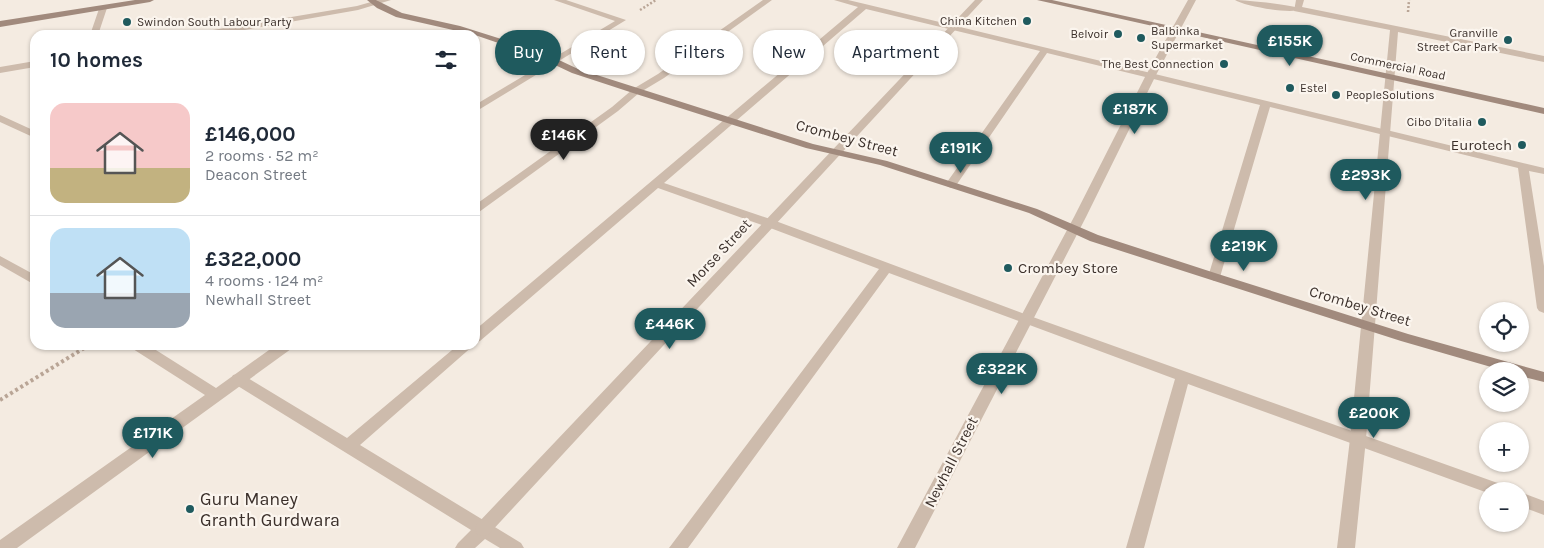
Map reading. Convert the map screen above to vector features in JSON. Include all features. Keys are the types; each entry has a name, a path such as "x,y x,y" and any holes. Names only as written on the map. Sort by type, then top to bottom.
{"street":[{"path":"0,24 102,8 133,1 150,0"},
{"path":"230,30 388,0"},
{"path":"558,0 622,20 561,57"},
{"path":"480,206 615,109 636,91 661,76 768,0"},
{"path":"838,0 1544,172"},
{"name":"Morse Street","path":"464,548 979,0"},
{"name":"Commercial Road","path":"1041,0 1544,111"},
{"name":"Newhall Street","path":"906,548 1073,229 1151,75 1192,0"},
{"path":"1240,0 1285,9 1297,9 1544,59"},
{"path":"1297,9 1300,0"},
{"name":"Crombey Street","path":"373,2 399,14 463,30"},
{"path":"480,334 732,122 865,6"},
{"path":"95,30 102,8"},
{"path":"241,28 246,30"},
{"path":"1346,548 1369,326 1394,28"},
{"name":"Crombey Street","path":"480,35 495,40"},
{"path":"950,184 1044,50"},
{"path":"0,70 30,65"},
{"name":"Crombey Street","path":"561,65 575,72 810,146 865,158 950,184 1033,211 1094,238 1214,277 1369,326 1544,376"},
{"path":"480,107 531,75"},
{"path":"1214,277 1266,103"},
{"path":"0,118 30,133"},
{"path":"1523,166 1544,308"},
{"path":"656,184 769,223 1183,377 1479,483"},
{"path":"0,260 30,279"},
{"path":"678,548 886,268"},
{"path":"146,350 216,394"},
{"path":"3,548 279,350"},
{"path":"347,446 461,350"},
{"path":"1135,548 1183,377"},
{"path":"238,379 515,548"},
{"path":"1529,502 1544,508"}],"path":[{"path":"0,400 81,350"}],"place":[{"name":"China Kitchen","path":"1027,21"},
{"name":"Swindon South Labour Party","path":"127,22"},
{"name":"Belvoir","path":"1118,34"},
{"name":"Balbinka Supermarket","path":"1141,38"},
{"name":"Granville Street Car Park","path":"1508,40"},
{"name":"The Best Connection","path":"1224,64"},
{"name":"Estel","path":"1290,88"},
{"name":"PeopleSolutions","path":"1336,95"},
{"name":"Cibo D'italia","path":"1482,122"},
{"name":"Eurotech","path":"1522,145"},
{"name":"Crombey Store","path":"1008,268"},
{"name":"Guru Maney Granth Gurdwara","path":"190,509"}]}
